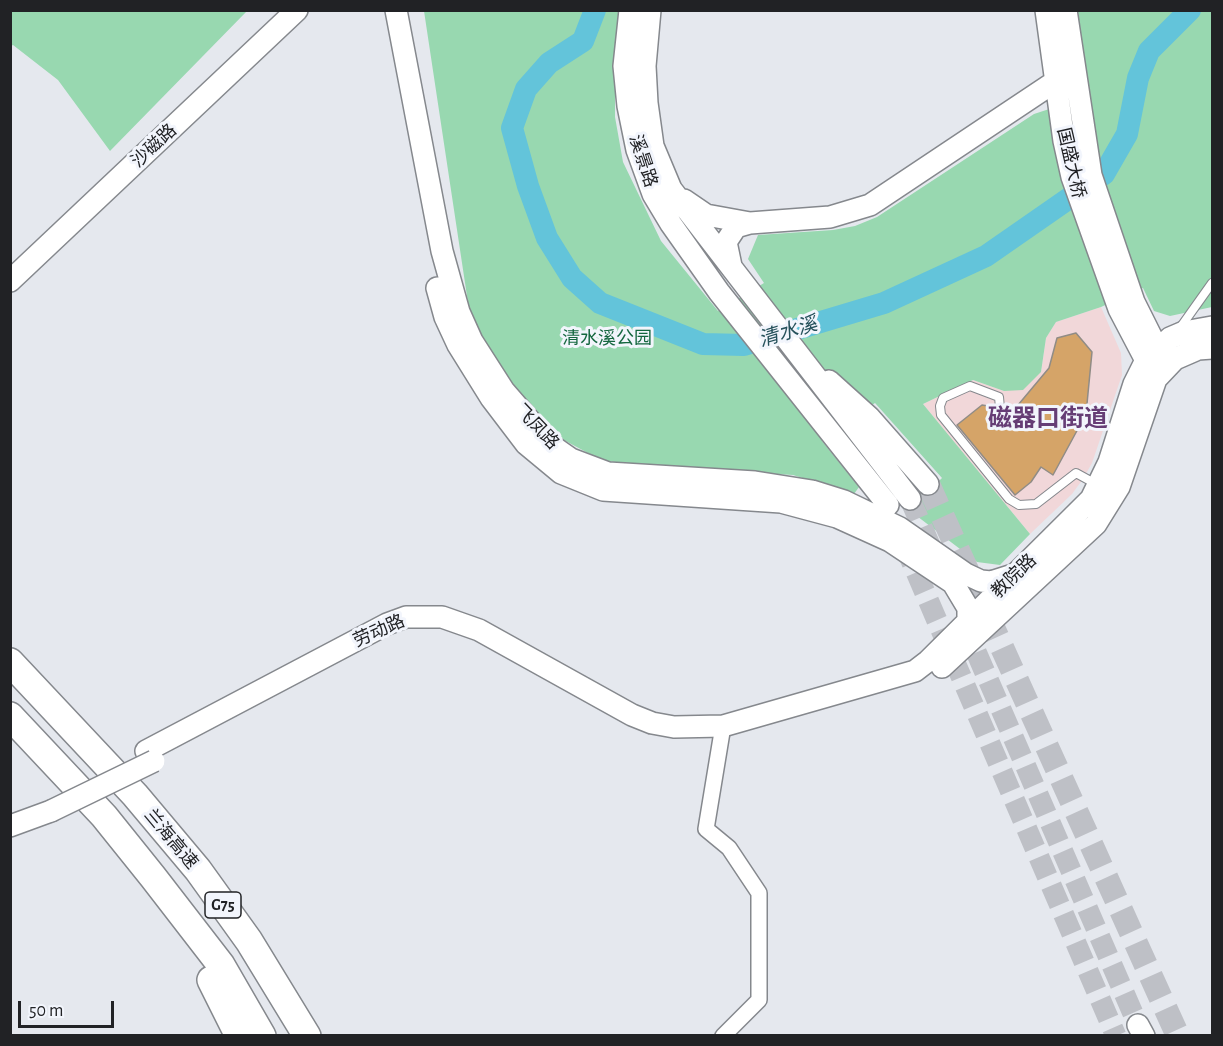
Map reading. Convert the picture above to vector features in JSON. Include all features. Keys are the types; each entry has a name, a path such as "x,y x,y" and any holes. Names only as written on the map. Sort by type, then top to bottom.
{"highway":[{"name":"兰海高速","path":"10,662 135,795 198,870 249,941 304,1029"},
{"name":"兰海高速","path":"10,716 104,816 153,877 221,965 262,1035"},
{"path":"153,877 239,1035"}],"street":[{"name":"沙磁路","path":"10,281 297,10"},
{"name":"飞凤路","path":"383,10 429,253 445,317 471,368 507,422 526,444 561,473 603,490 781,502 809,508 865,528 912,554 953,583 968,608 968,622"},
{"name":"飞凤路","path":"396,10 442,251 459,312 472,341 504,391 551,445 571,459 608,473 755,482 812,491 844,501 900,528 966,574 981,581 1001,580 1016,574"},
{"name":"溪景路","path":"630,10 624,66 628,106 637,150 654,194 671,224 719,292 888,505"},
{"name":"溪景路","path":"650,10 645,66 647,103 653,146 671,189 789,344 860,422"},
{"name":"国盛大桥","path":"1046,10 1072,177 1127,306"},
{"name":"国盛大桥","path":"1066,10 1091,175 1127,306"},
{"path":"736,276 726,253 729,233 736,227 750,223 830,217 850,213 870,205 1056,81"},
{"path":"671,189 693,208 706,214 750,223"},
{"path":"1127,306 1159,358"},
{"path":"1159,358 1184,332 1212,327"},
{"path":"1159,358 1212,348"},
{"name":"教院路","path":"722,732 904,689 924,680 1096,524 1107,491 1109,462 1134,384 1159,358"},
{"path":"860,422 928,484"},
{"path":"860,422 910,499"},
{"name":"教院路","path":"722,732 915,671 1078,514 1107,491"},
{"name":"劳动路","path":"48,806 388,636 424,626 440,627 473,638 626,725 648,734 694,741 722,732"},
{"path":"722,732 706,829 729,848 759,893 759,1000 723,1035"},
{"path":"10,815 48,806"},
{"path":"10,826 48,806"}],"lane":[{"path":"1159,358 1212,283"},
{"path":"1000,408 999,397 975,386 966,386 941,401 941,415 982,460 1008,499 1019,505 1036,504 1076,473 1107,491"}],"shaded area":[{"path":"1101,307 1121,353 1122,375 1092,463 1083,479 1072,494 1030,534 923,404 973,380 1004,391 1041,372 1046,338 1056,322"}],"green space":[{"path":"11,10 247,11 110,151 58,80 13,45 11,46"},
{"name":"清水溪公园","path":"424,11 619,11 615,59 615,117 623,162 661,241 718,311 764,283 748,259 758,235 833,230 855,226 877,217 1034,114 1086,97 1078,11 1212,11 1212,307 1170,316 1154,311 1143,288 1101,307 1056,322 1046,338 1041,372 1023,390 1004,391 973,380 923,404 1030,534 1000,565 977,562 909,510 942,478 875,403 822,441 859,487 854,494 793,475 637,465 601,460 560,438 529,408 498,368 470,316"}],"building":[{"path":"1076,333 1092,352 1086,414 1053,475 1041,467 1031,482 1015,495 957,425 982,405 994,407 998,414 1006,409 1013,411 1049,368 1057,338"}],"waterway":[{"name":"清水溪","path":"595,10 583,41 549,63 526,89 512,128 528,186 547,238 572,278 600,303 703,344 744,345 884,303 986,256 1104,174 1127,134 1138,78 1149,51 1190,10"}],"tunnel":[{"path":"928,484 1178,1036"},
{"path":"910,499 935,557"},
{"path":"904,544 1116,1036"},
{"path":"964,624 1138,1025"}],"district":[{"name":"磁器口街道","path":"1048,419"}]}
